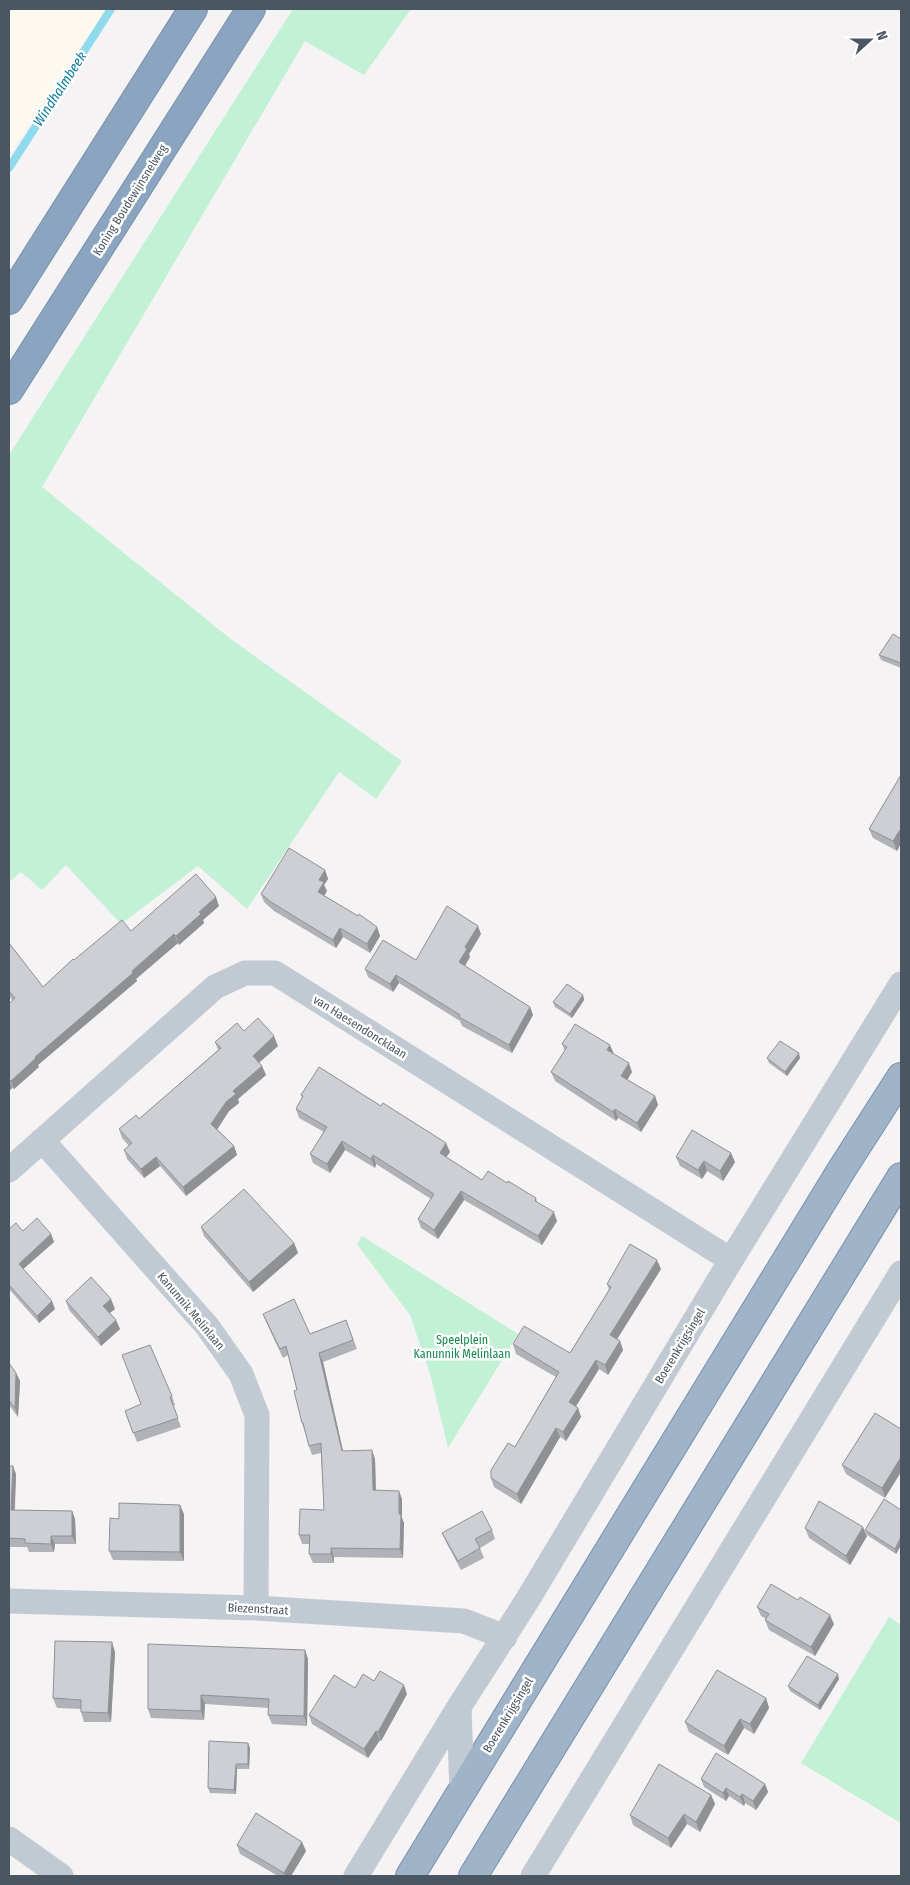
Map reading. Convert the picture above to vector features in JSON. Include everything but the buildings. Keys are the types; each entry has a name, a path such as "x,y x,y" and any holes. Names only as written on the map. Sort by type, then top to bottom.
{"highway":[{"path":"9,300 193,9"},
{"name":"Koning Boudewijnsnelweg","path":"9,390 251,9"},
{"name":"Boerenkrijgsingel","path":"410,1876 832,1186 901,1077"},
{"path":"473,1876 901,1177"}],"street":[{"name":"van Haesendoncklaan","path":"9,1170 215,987 244,973 275,973 731,1260"},
{"name":"Boerenkrijgsingel","path":"356,1876 458,1707 505,1637 731,1260 901,984"},
{"name":"Kanunnik Melinlaan","path":"42,1140 207,1326 241,1374 257,1415 256,1608"},
{"path":"533,1876 901,1273"},
{"name":"Biezenstraat","path":"9,1602 256,1608 464,1621 505,1637"},
{"path":"458,1707 462,1792"},
{"path":"9,1839 61,1876"}],"shaded area":[{"path":"9,9 106,9 9,155"}],"green space":[{"path":"293,9 411,9 364,75 305,41 42,487 232,640 402,761 376,799 339,772 247,909 198,866 121,924 66,865 42,890 21,872 9,882 9,455"},
{"name":"Speelplein Kanunnik Melinlaan","path":"362,1236 518,1334 448,1448 431,1377 410,1315 357,1244"},
{"path":"889,1617 901,1625 901,1823 801,1763"}],"waterway":[{"name":"Windhalmbeek","path":"9,168 111,9"}]}
